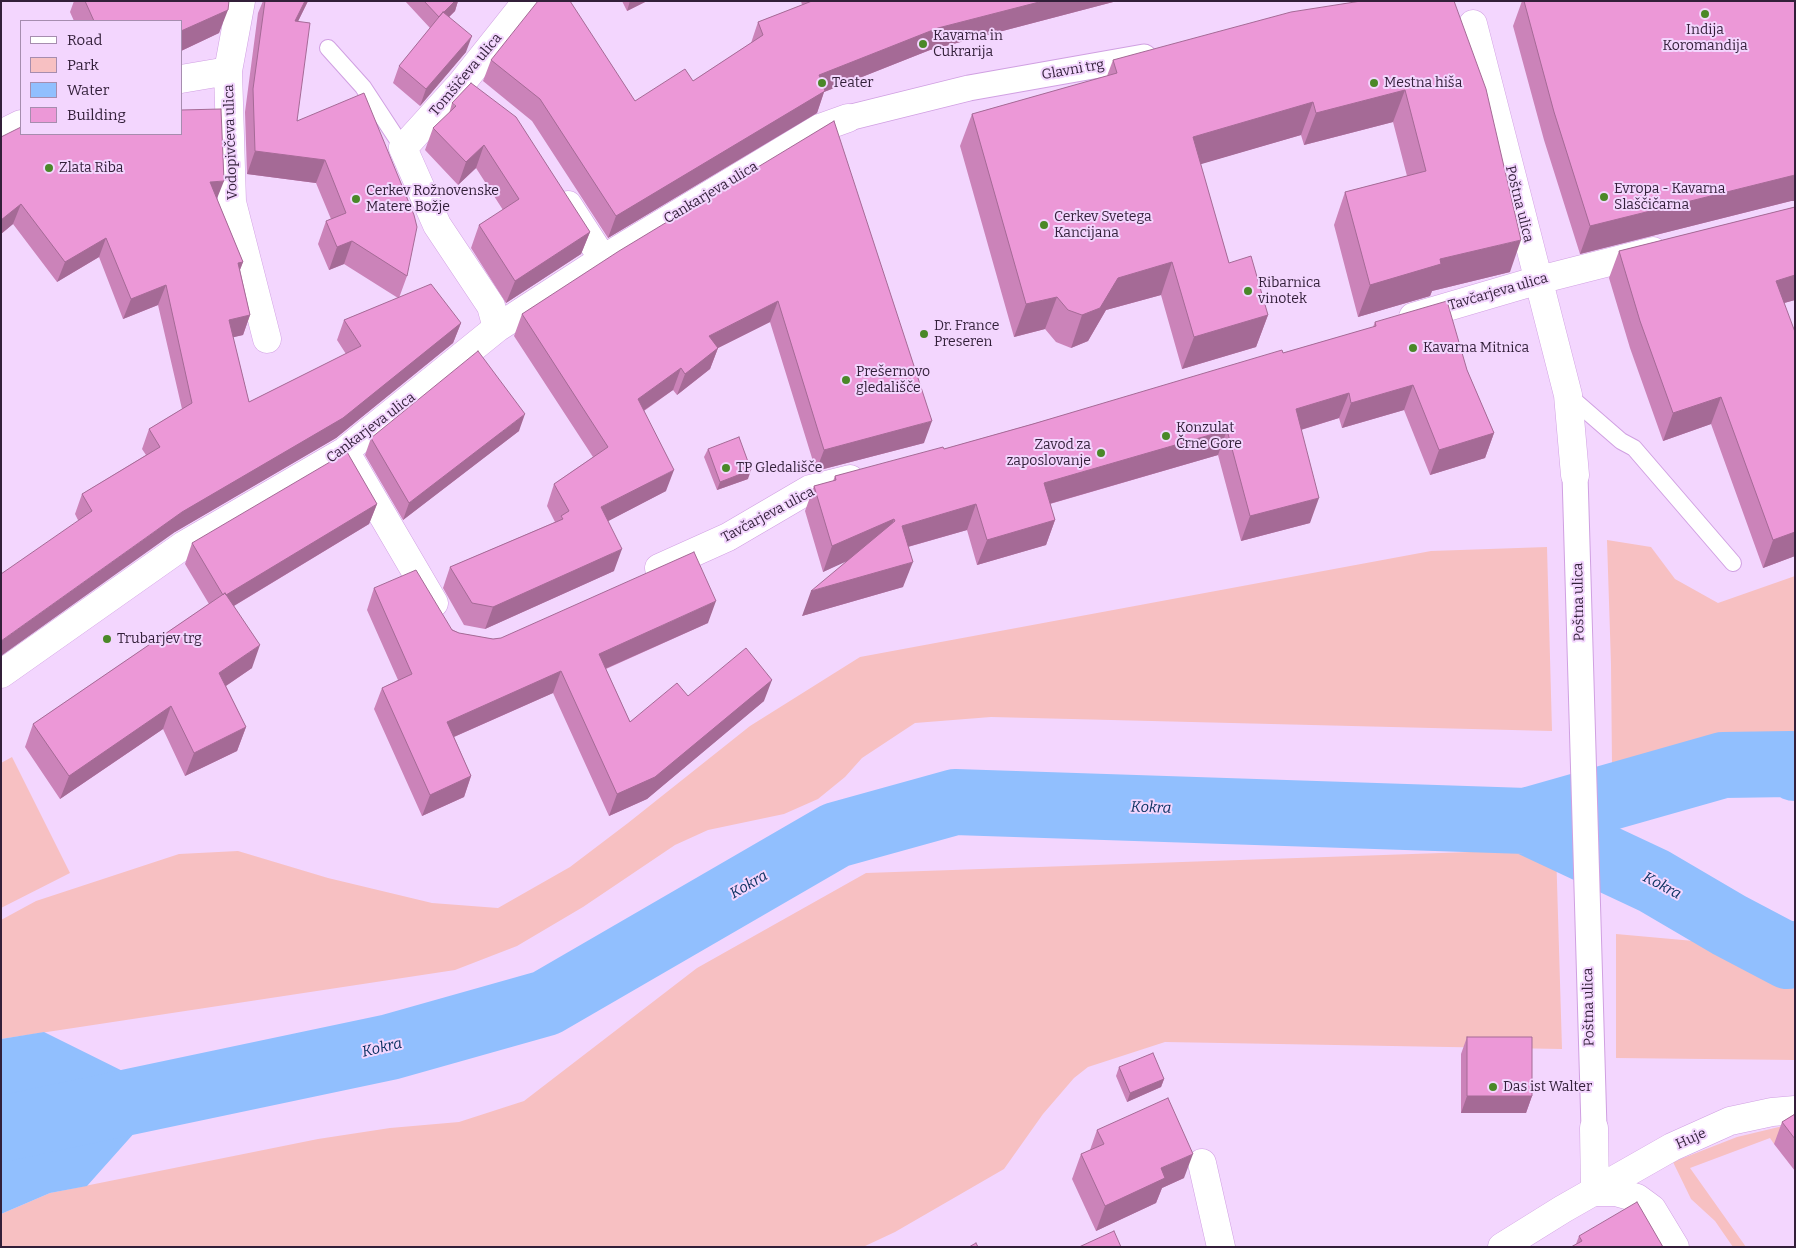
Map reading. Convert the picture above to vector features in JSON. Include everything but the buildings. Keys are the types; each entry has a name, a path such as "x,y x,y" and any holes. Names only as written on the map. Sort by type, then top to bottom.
{"street":[{"name":"Vodopivčeva ulica","path":"241,1 228,71 232,202 267,339"},
{"name":"Tomšičeva ulica","path":"403,148 461,84 527,1"},
{"name":"Poštna ulica","path":"1472,24 1568,395 1575,475 1595,1192"},
{"name":"Glavni trg","path":"820,128 848,118 969,88 1138,59 1166,52"},
{"path":"182,79 228,71"},
{"path":"461,84 483,101"},
{"path":"1,134 20,124"},
{"name":"Cankarjeva ulica","path":"1,674 184,545 345,451 497,328 603,259 820,128"},
{"path":"403,148 436,224 491,306 497,328"},
{"path":"556,186 603,259"},
{"name":"Tavčarjeva ulica","path":"1387,324 1539,280 1681,244"},
{"path":"345,451 444,622"},
{"name":"Tavčarjeva ulica","path":"638,577 728,537 810,490 876,472"},
{"name":"Huje","path":"1502,1247 1563,1209 1672,1147 1730,1121 1772,1112 1795,1110"},
{"path":"1202,1163 1221,1247"},
{"path":"1595,1192 1616,1192 1637,1198 1652,1209 1675,1247"}],"lane":[{"path":"328,48 363,87 403,148"},
{"path":"1568,395 1621,441 1634,448 1733,563"}],"green space":[{"path":"1607,540 1651,547 1675,579 1718,603 1795,576 1795,741 1782,744 1760,761 1709,767 1612,766"},
{"path":"1547,547 1552,731 991,717 915,723 862,758 845,777 818,799 784,814 708,830 675,845 583,907 517,946 455,970 1,1039 1,920 36,901 179,854 238,851 328,878 432,903 498,908 570,867 750,726 860,657 1431,551"},
{"path":"12,757 70,873 1,908 1,763"},
{"path":"1556,849 1562,1049 1165,1042 1088,1067 1074,1078 1043,1114 1004,1169 895,1232 863,1247 1,1247 1,1214 50,1193 318,1139 390,1128 459,1122 524,1101 697,968 866,873"},
{"path":"1616,934 1783,949 1795,945 1795,1060 1616,1058"},
{"path":"1783,1126 1795,1131 1774,1144 1770,1138 1690,1168 1746,1247 1733,1247 1715,1221 1691,1199 1673,1162 1737,1137"}],"water":[{"path":"44,1032 169,1094 87,1186 50,1193 1,1214 1,1039"}],"waterway":[{"name":"Kokra","path":"1,1129 390,1047 546,1003 836,835 955,802 1526,821 1723,765 1791,764 1795,768"},
{"name":"Kokra","path":"1526,821 1654,881 1729,925 1788,956 1795,954"}],"place":[{"name":"Indija Koromandija","path":"1705,14"},
{"name":"Kavarna in Cukrarija","path":"923,44"},
{"name":"Teater","path":"822,83"},
{"name":"Mestna hiša","path":"1374,83"},
{"name":"Zlata Riba","path":"49,168"},
{"name":"Evropa - Kavarna Slaščičarna","path":"1604,197"},
{"name":"Cerkev Rožnovenske Matere Božje","path":"356,199"},
{"name":"Cerkev Svetega Kancijana","path":"1044,225"},
{"name":"Ribarnica vinotek","path":"1248,291"},
{"name":"Dr. France Preseren","path":"924,334"},
{"name":"Kavarna Mitnica","path":"1413,348"},
{"name":"Prešernovo gledališče","path":"846,380"},
{"name":"Konzulat Črne Gore","path":"1166,436"},
{"name":"Zavod za zaposlovanje","path":"1101,453"},
{"name":"TP Gledališče","path":"726,468"},
{"name":"Trubarjev trg","path":"107,639"},
{"name":"Das ist Walter","path":"1493,1087"}]}
